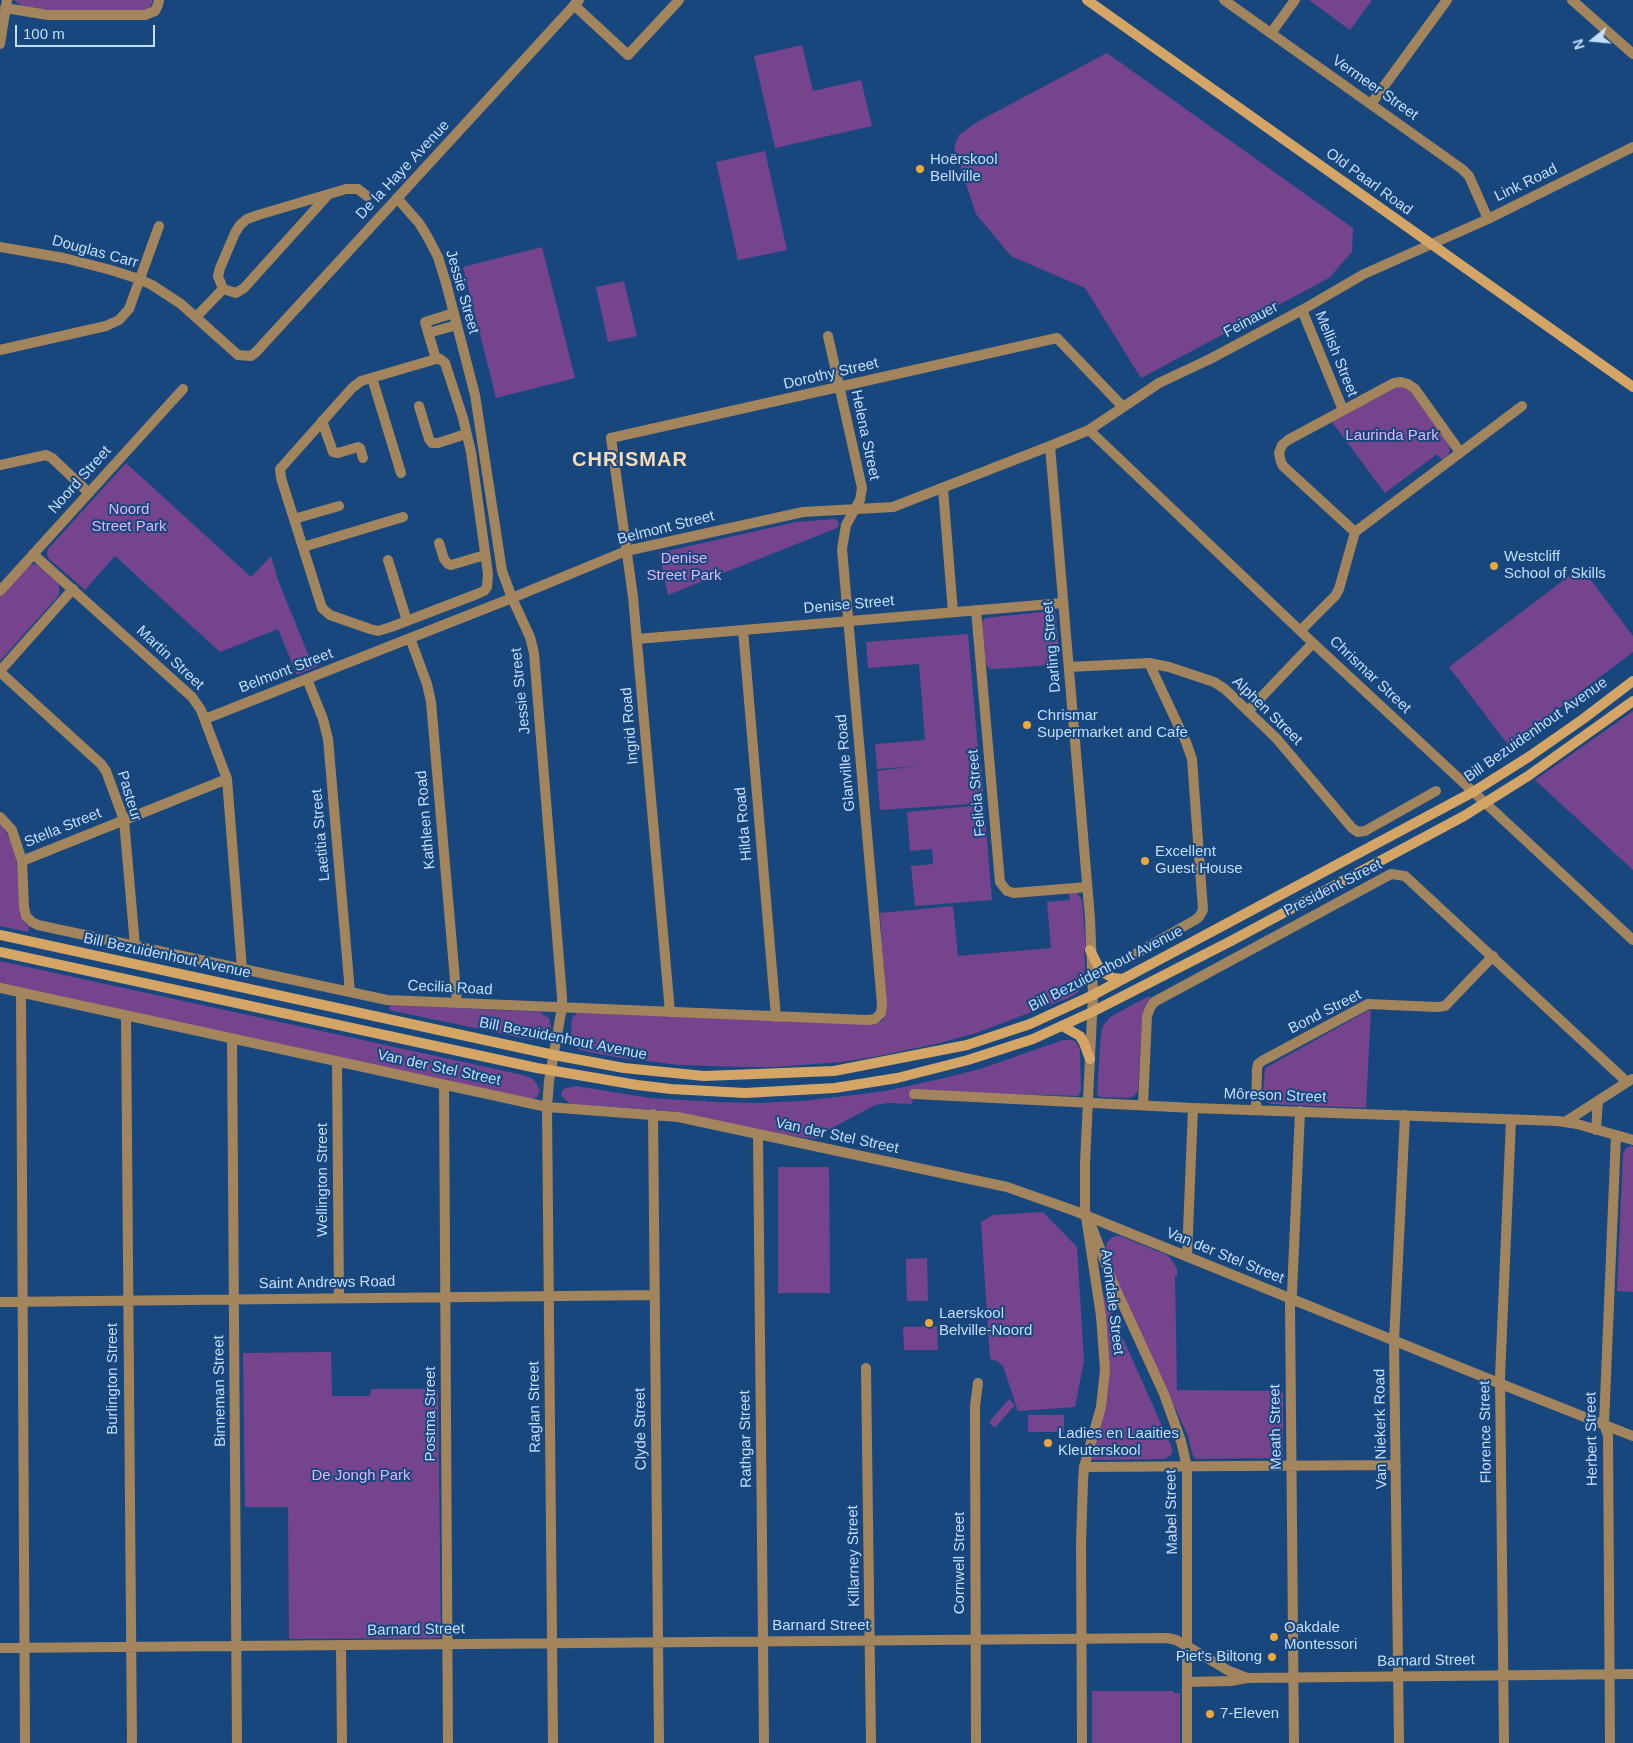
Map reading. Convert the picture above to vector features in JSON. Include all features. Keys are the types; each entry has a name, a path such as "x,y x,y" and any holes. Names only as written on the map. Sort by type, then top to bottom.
{"main road":[{"name":"Old Paarl Road","path":"1087,0 1430,245 1633,387"},
{"name":"Bill Bezuidenhout Avenue","path":"0,935 554,1055 624,1068 704,1076 834,1071 967,1045 1030,1024 1093,995 1473,792 1530,756 1633,681"},
{"name":"Bill Bezuidenhout Avenue","path":"0,952 552,1070 637,1085 680,1090 745,1093 835,1088 897,1078 968,1060 1033,1039 1092,1012 1231,941 1484,803 1544,765 1633,701"},
{"path":"1090,950 1098,966 1106,974 1113,978 1124,979"},
{"path":"1062,1026 1080,1036 1090,1060"}],"street":[{"path":"0,44 6,4 48,15 145,15 155,11 158,0"},
{"path":"577,3 628,55 679,0"},
{"name":"Vermeer Street","path":"1224,0 1464,171 1469,176 1488,219"},
{"path":"1271,33 1295,0"},
{"path":"1371,104 1447,0"},
{"path":"1572,0 1633,54"},
{"name":"De la Haye Avenue","path":"246,356 256,352 577,3"},
{"name":"Link Road","path":"1430,245 1630,151"},
{"path":"223,289 218,276 220,268 240,225 247,219 353,188 358,189 367,196"},
{"path":"223,289 236,293 244,288 328,195"},
{"name":"Jessie Street","path":"397,198 419,223 438,257 454,313 448,327 475,395 502,571 530,637 534,653 562,1007 552,1070"},
{"path":"0,350 106,326 115,323 123,317 159,226"},
{"name":"Feinauer","path":"1089,430 1159,383 1210,359 1302,310 1364,274 1430,245"},
{"name":"Douglas Carr","path":"0,247 64,258 139,279 169,296 196,317 238,355 246,356"},
{"path":"196,317 223,289"},
{"name":"Mellish Street","path":"1302,310 1343,410"},
{"path":"436,359 425,322 454,313"},
{"path":"428,333 448,327 441,317"},
{"name":"Helena Street","path":"828,336 861,480 860,500 854,510"},
{"name":"Dorothy Street","path":"611,438 1057,338 1123,407"},
{"path":"436,359 440,359 445,363 470,452 488,582 484,591 378,631 327,613 321,605 281,478 280,469 352,388 361,381 372,378 436,359"},
{"path":"372,378 401,474"},
{"path":"1354,532 1284,466 1279,458 1280,449 1288,440 1343,410 1401,382 1415,389 1460,452"},
{"name":"Noord Street","path":"0,591 183,390"},
{"path":"419,406 429,439 432,443 438,443 466,434"},
{"path":"1301,630 1335,596 1339,589 1354,532 1522,406"},
{"path":"322,421 333,452 338,453 358,447 363,458"},
{"name":"Belmont Street","path":"205,719 626,551 803,512 893,507 943,489 1089,430"},
{"name":"Chrismar Street","path":"1089,430 1313,643 1633,940"},
{"name":"Ingrid Road","path":"611,438 633,597 670,1012"},
{"name":"Darling Street","path":"1050,446 1087,887 1093,995 1092,1012"},
{"path":"0,465 46,455 52,458 89,493"},
{"path":"943,489 953,612"},
{"path":"294,519 339,506"},
{"name":"Glanville Road","path":"854,510 846,525 842,549 882,1004 882,1009 878,1016"},
{"path":"303,547 403,517"},
{"path":"439,543 446,562 451,565 485,554"},
{"name":"Martin Street","path":"33,554 197,703 205,719 227,780 242,969"},
{"path":"388,560 407,621"},
{"path":"0,671 30,635 73,590"},
{"name":"Denise Street","path":"637,639 1064,603"},
{"name":"Felicia Street","path":"976,610 1000,882 1007,891 1014,893 1087,887"},
{"name":"Hilda Road","path":"743,630 776,1017"},
{"name":"Kathleen Road","path":"410,638 427,684 431,702 457,1003"},
{"path":"1248,711 1313,643"},
{"path":"1120,962 1199,918 1203,910 1192,759 1149,663"},
{"name":"Alphen Street","path":"1069,667 1149,663 1169,667 1214,682 1225,689 1277,739 1355,831 1365,831 1436,791"},
{"name":"Pasteur","path":"0,671 102,764 110,780 124,820 134,946"},
{"name":"Laetitia Street","path":"307,679 323,719 328,739 350,992"},
{"name":"Stella Street","path":"22,861 227,780"},
{"path":"0,816 12,830 22,861"},
{"name":"Cecilia Road","path":"22,861 24,908 29,920 38,925 388,1000 867,1020 875,1019 878,1016"},
{"name":"President Street","path":"1143,1105 1147,1016 1154,1002 1386,876 1398,874 1405,876 1630,1080"},
{"name":"Bond Street","path":"1256,1109 1257,1069 1262,1061 1368,1004 1445,1006 1493,956"},
{"name":"Van der Stel Street","path":"0,988 547,1107 678,1117 1007,1187 1086,1214 1394,1341 1633,1436"},
{"path":"21,993 21,1301 25,1743"},
{"name":"Avondale Street","path":"1082,1743 1081,1543 1084,1467 1101,1407 1105,1370 1101,1316 1086,1214 1092,1012"},
{"name":"Burlington Street","path":"126,1016 132,1743"},
{"name":"Binneman Street","path":"232,1039 237,1743"},
{"name":"Wellington Street","path":"337,1062 339,1298"},
{"name":"Raglan Street","path":"552,1070 547,1107 553,1743"},
{"path":"1565,1122 1630,1080"},
{"name":"Postma Street","path":"444,1085 448,1743"},
{"name":"Môreson Street","path":"914,1094 1194,1108 1565,1122 1633,1140"},
{"path":"1596,1130 1598,1101"},
{"path":"1187,1256 1194,1108"},
{"name":"Meath Street","path":"1294,1743 1291,1298 1300,1111"},
{"name":"Clyde Street","path":"653,1114 659,1743"},
{"name":"Van Niekerk Road","path":"1399,1743 1394,1341 1405,1115"},
{"name":"Florence Street","path":"1504,1743 1501,1384 1511,1120"},
{"name":"Rathgar Street","path":"758,1135 764,1743"},
{"name":"Herbert Street","path":"1610,1743 1608,1436 1604,1424 1616,1135"},
{"name":"Mabel Street","path":"1086,1214 1113,1284 1164,1394 1181,1442 1187,1466 1187,1743"},
{"name":"Saint Andrews Road","path":"0,1302 655,1295"},
{"name":"Killarney Street","path":"866,1368 871,1743"},
{"name":"Cornwell Street","path":"976,1743 975,1406 978,1383"},
{"path":"1084,1467 1396,1465"},
{"name":"Barnard Street","path":"0,1648 1167,1638 1188,1646 1225,1669 1247,1678 1633,1674"},
{"path":"340,1646 342,1743"},
{"path":"1187,1682 1231,1681 1247,1678"}],"green space":[{"path":"14,0 153,1 145,11 56,11 22,6"},
{"path":"1309,0 1372,0 1350,30"},
{"path":"802,45 813,91 861,80 872,126 775,148 754,56"},
{"path":"1107,53 1353,228 1352,252 1329,278 1141,378 1085,288 1011,256 976,214 954,147 959,135 977,122"},
{"path":"765,151 787,250 738,260 716,162"},
{"path":"542,247 575,378 496,398 463,267"},
{"path":"624,281 637,336 608,342 596,287"},
{"name":"Laurinda Park","path":"1398,387 1403,387 1410,391 1448,443 1450,450 1448,455 1442,460 1437,454 1385,493 1332,422"},
{"name":"Noord Street Park","path":"126,463 251,577 271,556 278,580 310,659 317,663 318,666 297,675 278,629 220,652 115,556 85,590 48,558 48,549"},
{"name":"Denise Street Park","path":"835,519 839,522 837,528 668,595 659,553 796,522"},
{"path":"32,564 37,565 59,584 59,595 0,661 0,597"},
{"path":"1581,567 1633,636 1633,652 1509,746 1449,667"},
{"path":"1051,611 1056,616 1059,656 1055,661 1049,663 1049,665 996,669 990,669 986,665 981,621 985,618"},
{"path":"968,634 984,803 880,810 877,771 918,766 877,769 875,744 925,740 919,664 868,668 866,642"},
{"path":"1633,711 1633,870 1535,780"},
{"path":"984,805 992,900 915,906 911,866 933,864 932,849 910,851 907,812"},
{"path":"0,823 11,840 16,855 20,910 23,920 29,927 28,932 0,926"},
{"path":"1069,893 1077,893 1082,900 1086,949 1084,950 1085,967 1082,987 1076,994 1066,999 976,1033 874,1057 841,1062 774,1067 679,1065 615,1057 580,1050 574,1046 571,1038 572,1018 577,1013 877,1024 883,1020 886,1011 880,913 953,906 958,956 1051,948 1047,902 1070,900"},
{"path":"0,961 523,1075 533,1079 540,1091 537,1097 532,1099 0,984"},
{"path":"1149,996 1151,998 1145,1006 1142,1015 1138,1091 1129,1098 1100,1097 1097,1094 1103,1026 1110,1017"},
{"path":"390,1005 542,1012 542,1014 549,1018 551,1027 548,1034 542,1038 532,1040 389,1010"},
{"path":"1371,1009 1366,1108 1271,1104 1265,1101 1263,1095 1265,1068"},
{"path":"1063,1040 1076,1042 1080,1050 1081,1090 1078,1096 920,1091 913,1089 909,1093 913,1099 912,1104 888,1103 875,1105 817,1136 817,1139 785,1135 670,1111 570,1104 561,1095 563,1089 576,1086 650,1098 757,1103 802,1101 886,1091 953,1076 983,1068"},
{"path":"1633,1147 1633,1292 1617,1291 1623,1154 1626,1148"},
{"path":"778,1167 829,1167 830,1293 778,1293"},
{"path":"1043,1212 1077,1247 1084,1361 1075,1407 1018,1411 1003,1366 997,1361 990,1359 981,1222 993,1215"},
{"path":"1120,1236 1167,1255 1177,1269 1177,1276 1175,1276 1177,1390 1283,1391 1283,1458 1196,1459 1193,1456 1188,1436 1117,1282 1106,1248 1110,1239"},
{"path":"927,1258 928,1301 907,1301 906,1259"},
{"path":"1103,1294 1172,1448 1172,1454 1165,1459 1090,1460 1104,1403 1100,1296"},
{"path":"937,1326 938,1350 904,1350 903,1327"},
{"name":"De Jongh Park","path":"331,1352 332,1396 370,1396 371,1389 438,1389 441,1635 439,1638 289,1639 288,1507 245,1507 243,1353"},
{"path":"1009,1399 1015,1405 995,1428 989,1422"},
{"path":"1028,1415 1064,1415 1064,1432 1028,1432"},
{"path":"1092,1691 1174,1691 1174,1693 1180,1693 1180,1743 1092,1743"}],"place":[{"name":"Hoërskool Bellville","path":"920,169"},
{"name":"Westcliff School of Skills","path":"1494,566"},
{"name":"Chrismar Supermarket and Cafe","path":"1027,725"},
{"name":"Excellent Guest House","path":"1145,861"},
{"name":"Laerskool Belville-Noord","path":"929,1323"},
{"name":"Ladies en Laaities Kleuterskool","path":"1048,1443"},
{"name":"Oakdale Montessori","path":"1274,1637"},
{"name":"Piet's Biltong","path":"1272,1657"},
{"name":"7-Eleven","path":"1210,1714"}],"district":[{"name":"CHRISMAR","path":"630,460"}]}
